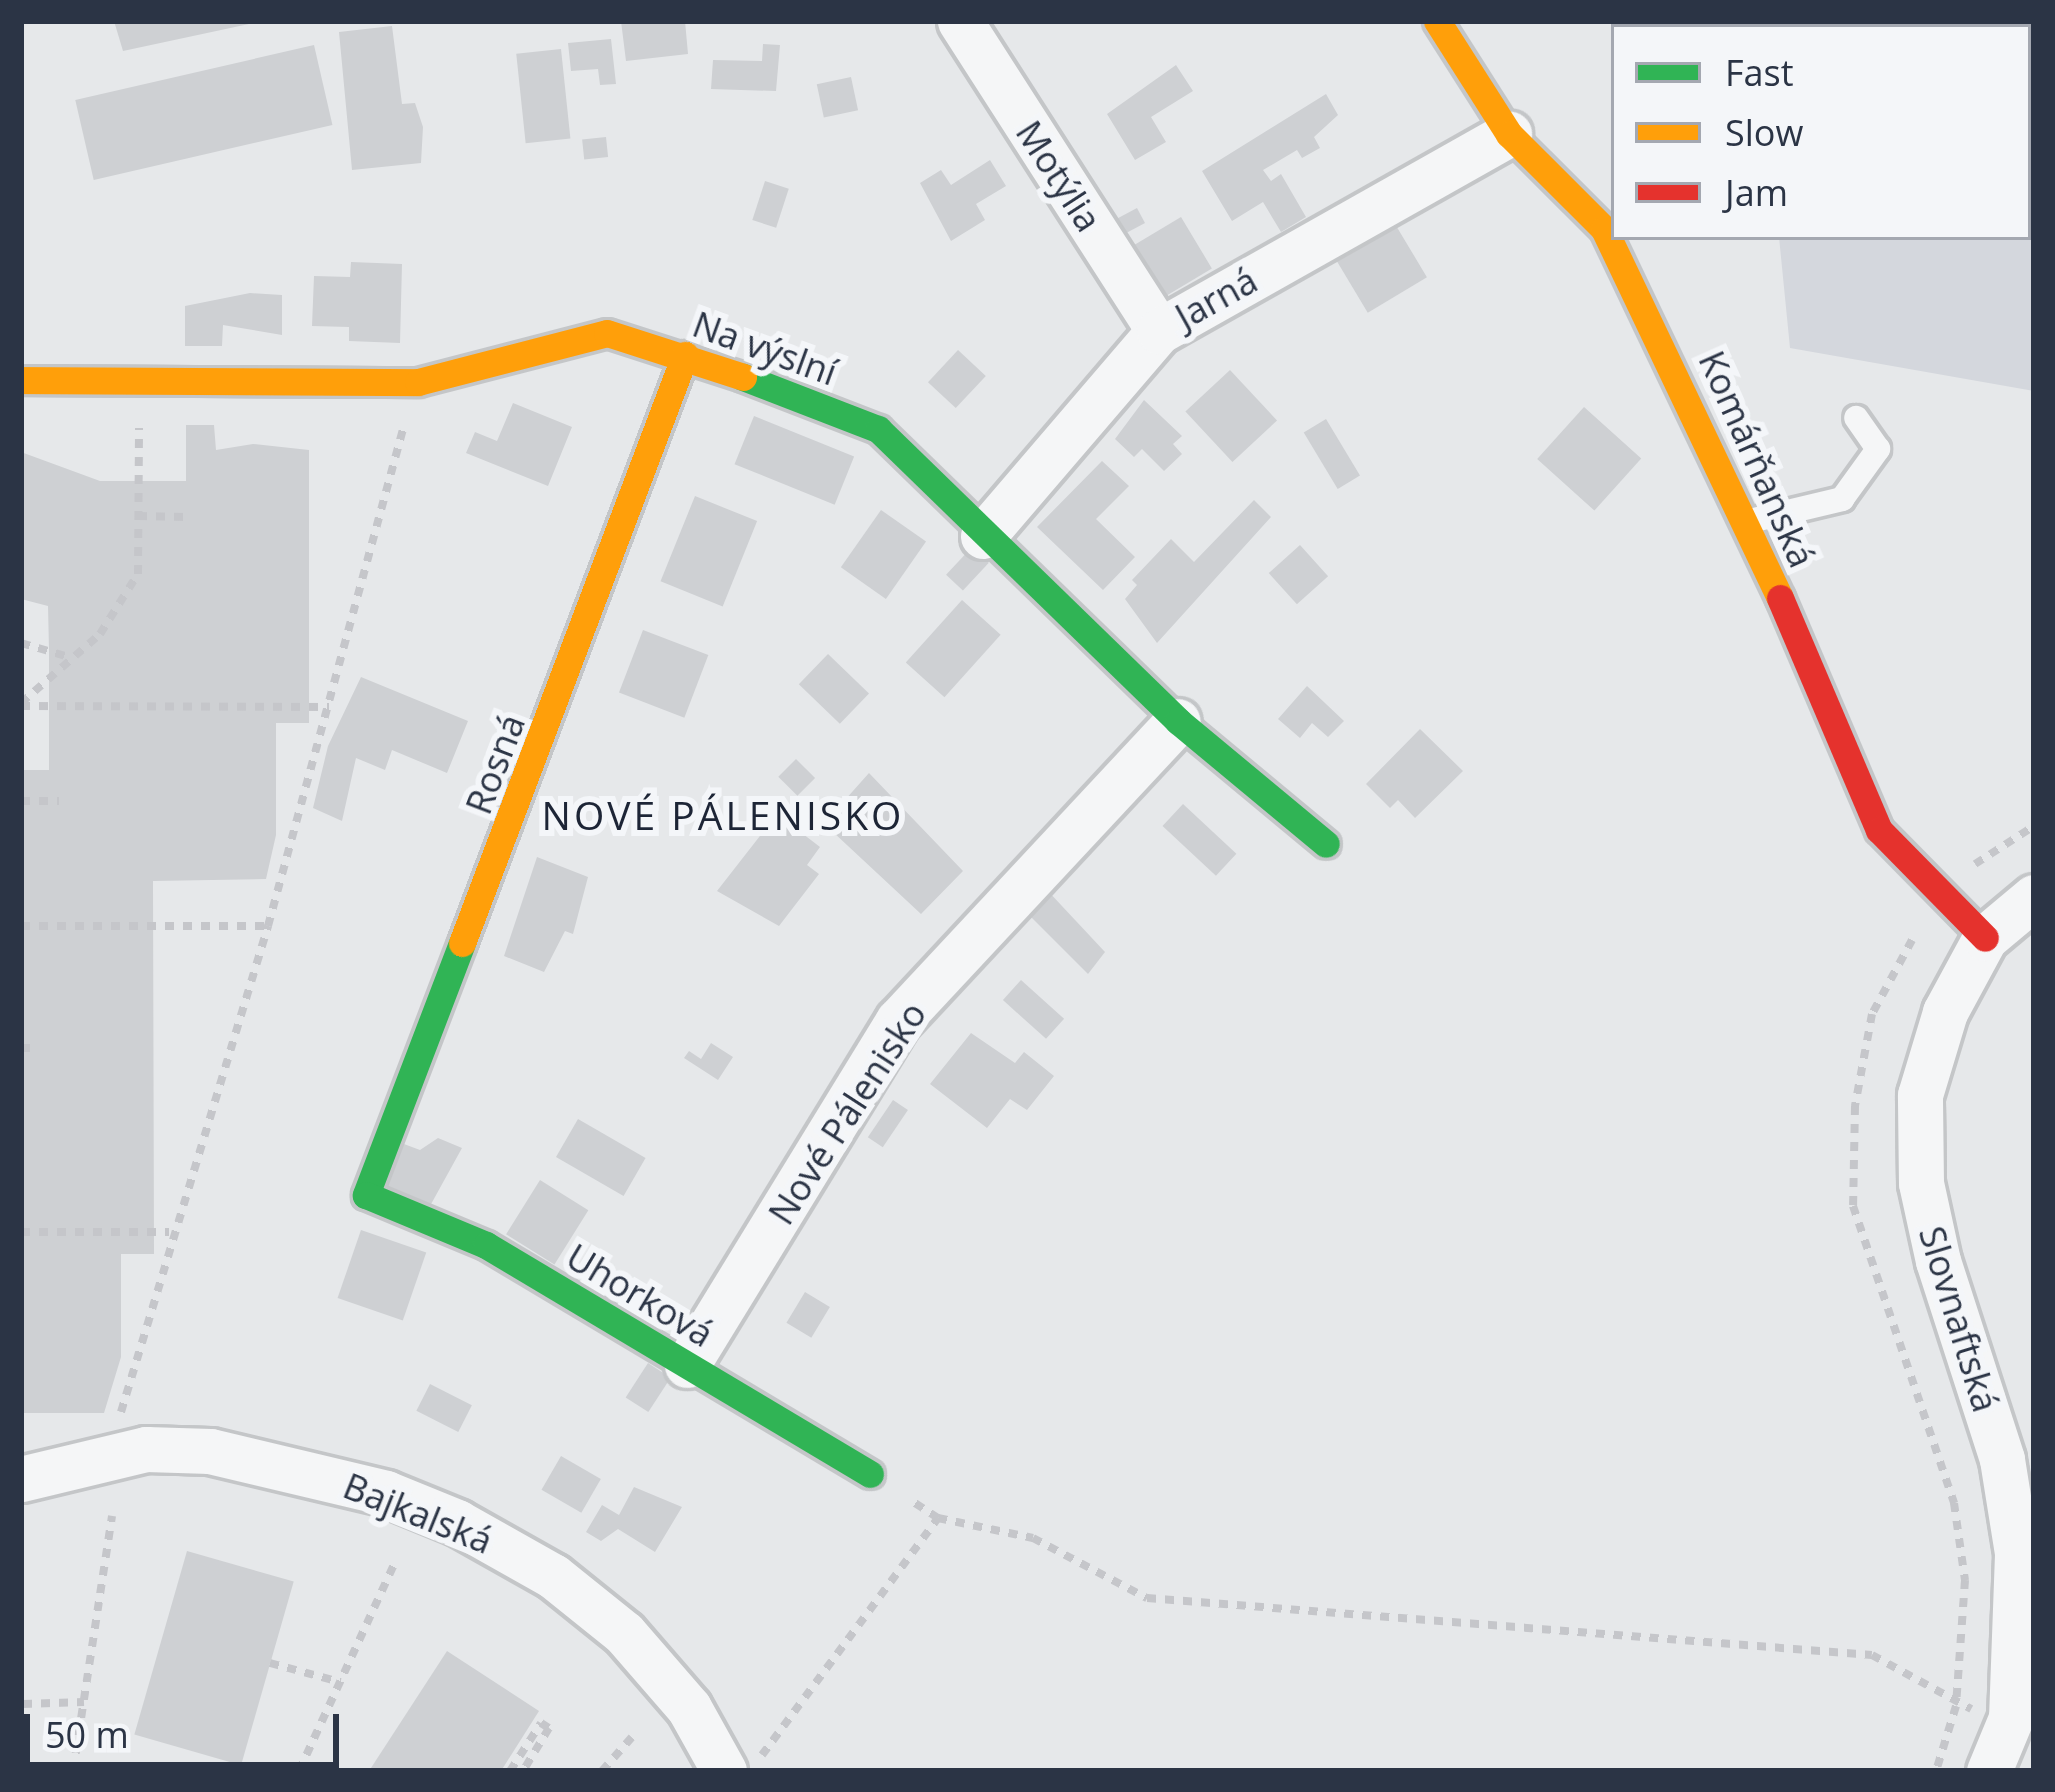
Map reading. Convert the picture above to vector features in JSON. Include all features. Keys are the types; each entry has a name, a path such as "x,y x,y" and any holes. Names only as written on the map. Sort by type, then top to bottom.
{"street":[{"name":"Motýlia","path":"960,21 1159,331"},
{"name":"Komárňanská","path":"1437,21 1509,134 1604,229 1748,522 1879,830 1909,869 1985,938"},
{"name":"Jarná","path":"983,536 1159,331 1509,134"},
{"name":"Na výslní","path":"21,380 418,382 607,333 685,355 878,429 1178,721 1326,844"},
{"name":"Rosná","path":"366,1195 685,355"},
{"name":"Nové Pálenisko","path":"687,1365 898,1022 1178,721"},
{"name":"Slovnaftská","path":"1989,1771 2011,1718 2018,1553 2002,1459 1925,1202 1920,1095 1946,1012 1985,938 2034,897"},
{"name":"Uhorková","path":"366,1195 486,1244 869,1474"},
{"name":"Bajkalská","path":"21,1479 146,1449 210,1451 386,1493 458,1522 553,1576 624,1634 688,1708 723,1770"}],"lane":[{"path":"1748,522 1842,499 1878,449 1856,418"}],"path":[{"path":"21,705 100,634 138,574 140,408"},
{"path":"118,1425 170,1232 268,926 404,425"},
{"path":"138,517 186,517"},
{"path":"21,643 71,657"},
{"path":"21,705 329,707"},
{"path":"21,801 59,801"},
{"path":"21,926 268,926"},
{"path":"21,1232 170,1232"},
{"path":"869,1474 938,1518 1033,1538 1147,1598 1872,1655 1956,1706 1936,1771"},
{"path":"73,1771 112,1516"},
{"path":"723,1770 758,1761 938,1518"},
{"path":"299,1771 394,1564"},
{"path":"270,1663 340,1682"},
{"path":"23,1704 84,1702"},
{"path":"510,1771 541,1723 549,1728 523,1771"},
{"path":"602,1771 632,1737"}],"shaded area":[{"path":"1749,21 2034,21 2034,391 1790,348 1779,240 2031,240 2031,24"}],"building":[{"path":"114,21 249,21 249,24 123,51"},
{"path":"621,21 685,21 688,54 626,61"},
{"path":"392,26 402,104 415,103 423,127 421,163 352,170 339,32"},
{"path":"611,39 616,84 600,85 598,69 571,71 568,43"},
{"path":"763,44 780,45 776,91 711,89 713,60 762,61"},
{"path":"314,45 332,125 94,180 75,100"},
{"path":"561,49 570,139 526,143 516,54"},
{"path":"1176,65 1193,91 1151,117 1166,142 1135,160 1107,114"},
{"path":"851,77 858,110 824,118 817,84"},
{"path":"1326,94 1338,115 1314,137 1320,148 1302,158 1297,150 1263,170 1271,181 1281,174 1306,217 1281,232 1263,202 1232,221 1202,171"},
{"path":"606,137 608,157 584,159 582,140"},
{"path":"990,160 1006,186 976,204 985,220 951,241 920,183 941,170 951,185"},
{"path":"765,181 789,189 776,228 752,220"},
{"path":"1137,208 1145,223 1115,239 1107,224"},
{"path":"1181,217 1212,268 1162,298 1131,247"},
{"path":"1395,224 1427,277 1368,313 1336,260"},
{"path":"351,262 402,264 400,343 349,341 349,327 312,326 314,276 350,277"},
{"path":"250,293 282,295 282,335 223,325 222,346 185,346 185,306"},
{"path":"958,350 986,376 956,408 928,382"},
{"path":"1230,370 1277,420 1232,462 1185,412"},
{"path":"1144,400 1182,436 1173,444 1182,454 1164,471 1142,449 1134,457 1115,439"},
{"path":"513,403 572,427 548,486 466,453 475,432 497,441"},
{"path":"1584,407 1641,459 1594,511 1537,459"},
{"path":"754,416 854,456 835,505 735,464"},
{"path":"1326,419 1360,476 1338,489 1304,432"},
{"path":"186,425 214,425 216,450 253,444 309,450 309,723 276,723 276,835 266,879 153,881 154,1254 121,1254 121,1357 104,1413 21,1413 21,770 49,770 49,650 48,606 21,599 21,452 100,481 186,481"},
{"path":"1102,461 1129,486 1096,519 1135,557 1103,590 1037,527"},
{"path":"695,496 757,521 723,606 661,581"},
{"path":"1254,500 1271,517 1157,643 1125,599 1137,585 1132,580 1171,539 1194,562"},
{"path":"881,510 926,542 886,599 841,567"},
{"path":"1300,545 1328,576 1297,604 1269,573"},
{"path":"972,547 989,563 963,590 946,575"},
{"path":"962,600 1001,635 944,697 906,662"},
{"path":"643,630 708,655 684,718 619,693"},
{"path":"828,654 869,694 840,724 799,684"},
{"path":"361,677 468,721 447,773 392,750 385,770 356,758 342,821 313,808 328,746"},
{"path":"1307,686 1344,721 1328,737 1312,723 1300,738 1278,719"},
{"path":"1420,729 1463,771 1415,818 1398,800 1390,808 1366,784"},
{"path":"796,759 815,778 797,796 778,777"},
{"path":"869,773 963,871 921,914 833,832 845,820 836,810"},
{"path":"1183,804 1236,854 1216,876 1163,826"},
{"path":"777,814 820,847 807,865 819,874 779,926 717,891"},
{"path":"537,857 588,877 573,934 565,931 544,972 504,956"},
{"path":"1047,890 1105,952 1088,974 1026,912"},
{"path":"1021,980 1064,1019 1046,1039 1003,1000"},
{"path":"971,1033 1015,1063 1024,1052 1054,1076 1027,1110 1010,1099 987,1128 930,1084"},
{"path":"711,1043 733,1057 718,1080 684,1058 689,1051 701,1059"},
{"path":"893,1100 908,1110 883,1147 868,1137"},
{"path":"578,1119 646,1158 624,1196 556,1157"},
{"path":"438,1138 462,1148 430,1206 381,1186 404,1144 420,1150"},
{"path":"540,1180 588,1210 554,1264 506,1234"},
{"path":"361,1230 426,1252 403,1321 338,1298"},
{"path":"805,1292 830,1307 811,1338 786,1323"},
{"path":"648,1363 671,1378 648,1412 626,1397"},
{"path":"430,1384 472,1405 458,1432 416,1411"},
{"path":"561,1456 601,1479 581,1513 542,1490"},
{"path":"634,1487 682,1507 655,1552 618,1529 601,1541 586,1532 602,1505 619,1515"},
{"path":"187,1551 294,1582 241,1765 134,1735"},
{"path":"447,1651 539,1711 501,1771 369,1771"}],"traffic: fast":[{"path":"743,377 878,429 1178,721 1326,844"},
{"path":"462,943 366,1195 486,1245 870,1474"}],"traffic: slow":[{"path":"1437,21 1509,134 1604,229 1780,598"},
{"path":"21,380 418,382 607,333 743,377"},
{"path":"462,943 685,355"}],"traffic: jam":[{"path":"1780,598 1879,830 1985,938"}],"district":[{"name":"NOVÉ PÁLENISKO","path":"723,815"}]}
